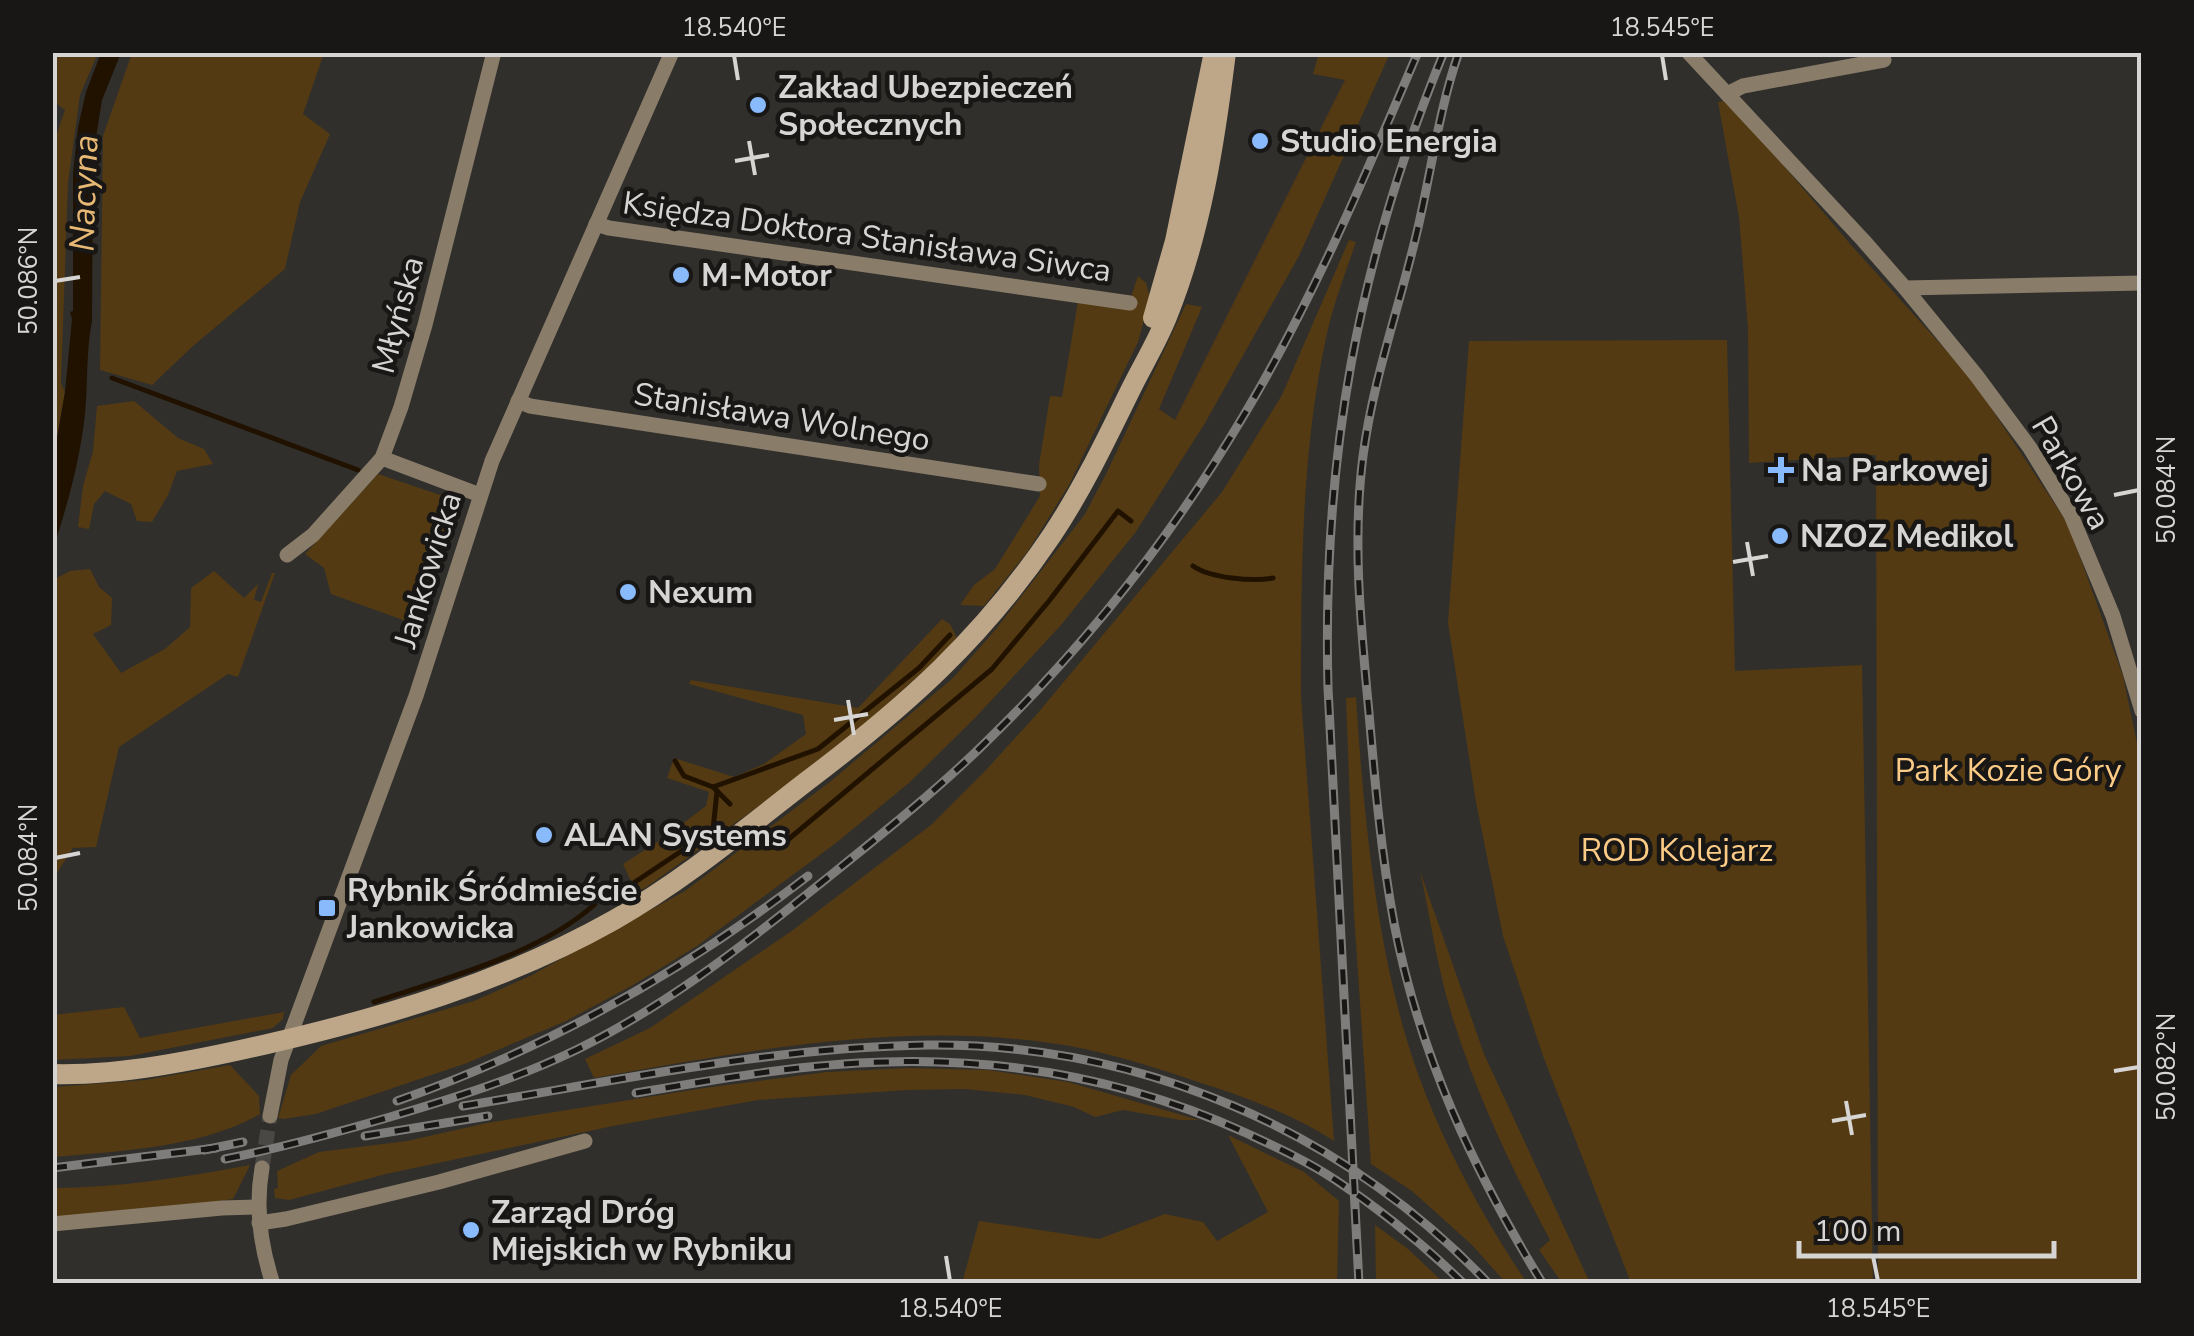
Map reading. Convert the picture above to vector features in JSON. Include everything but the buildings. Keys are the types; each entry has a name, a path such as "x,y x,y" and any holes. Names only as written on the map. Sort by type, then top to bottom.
{"main road":[{"path":"1130,391 1174,241 1214,52"},
{"path":"52,1074 171,1062 289,1039 415,1006 476,985 644,902 897,711 945,666 1038,554 1104,447 1150,356 1188,255 1217,127 1226,52"}],"street":[{"name":"Młyńska","path":"287,555 313,535 382,458 425,326 494,52"},
{"name":"Jankowicka","path":"270,1116 277,1072 416,696 480,495 672,52"},
{"name":"Parkowa","path":"1688,52 1905,288 2019,434 2070,515 2113,616 2142,712"},
{"path":"1727,94 1743,86 1884,60"},
{"name":"Księdza Doktora Stanisława Siwca","path":"596,224 1130,303"},
{"path":"1905,288 2142,283"},
{"name":"Stanisława Wolnego","path":"518,401 530,406 1038,484"},
{"path":"382,458 480,495"},
{"path":"52,1224 222,1208 286,1219 439,1182 585,1140"},
{"path":"262,1168 259,1215 263,1250 274,1284"}],"green space":[{"path":"53,53 98,53 80,95 68,183 61,383 65,392 53,461 52,148 65,110 53,101"},
{"path":"132,53 324,53 303,114 330,134 300,202 285,269 152,385 100,370 103,136"},
{"path":"1319,53 1390,53 1299,256 1205,423 1135,533 1061,625 975,718 910,782 836,843 697,946 633,985 566,1021 467,1063 316,1114 278,1118 291,1075 321,1046 474,1001 530,976 685,891 831,781 953,678 1085,514 1186,304 1202,307 1159,409 1175,420 1345,80 1313,74"},
{"name":"Park Kozie Góry","path":"1728,100 1971,378 2068,524 2123,676 2141,763 2141,1283 1878,1283 1876,455 1749,463 1748,328 1739,217 1718,102"},
{"path":"1349,240 1356,242 1329,326 1312,427 1301,607 1301,697 1334,1141 1267,1106 1164,1071 1086,1049 1011,1038 891,1037 832,1041 594,1078 585,1059 650,1028 793,930 931,825 1037,714 1222,492 1282,395"},
{"path":"1138,276 1146,283 1150,298 1138,342 1069,485 1028,551 984,606 960,605 974,585 995,569 1040,496 1039,465 1050,396 1062,397 1078,301 1129,303"},
{"name":"ROD Kolejarz","path":"1727,340 1735,671 1862,665 1873,1283 1631,1283 1543,1056 1503,936 1476,802 1448,623 1469,341"},
{"path":"134,401 178,438 204,449 213,464 177,471 152,522 137,521 131,504 105,491 94,504 89,529 78,527 83,486 93,451 97,406"},
{"path":"378,474 458,501 424,625 331,594 324,568 305,554"},
{"path":"90,569 99,587 112,598 111,625 93,634 121,673 165,649 190,627 191,588 214,571 244,598 258,584 254,600 261,602 275,573 238,677 228,674 119,747 96,847 73,848 53,879 53,580 70,571"},
{"path":"942,619 950,624 958,640 839,748 644,889 635,890 623,864 706,806 709,792 667,778 674,758 734,777 764,764 806,734 803,715 689,684 691,680 858,708"},
{"path":"1356,697 1372,869 1386,955 1406,1037 1429,1102 1458,1165 1527,1283 1506,1283 1471,1244 1412,1191 1371,1164 1354,914 1346,698"},
{"path":"1420,871 1484,1054 1590,1283 1562,1283 1539,1250 1550,1240 1497,1133 1463,1050 1443,985"},
{"path":"124,1007 140,1038 284,1012 283,1019 273,1028 130,1056 53,1060 53,1015"},
{"path":"230,1065 259,1096 260,1114 186,1141 53,1157 53,1087 145,1080"},
{"path":"988,1070 1068,1082 1199,1120 1123,1110 1095,1117 1074,1107 1025,1095 964,1089 758,1100 386,1174 289,1200 275,1198 277,1171 319,1152 407,1141 487,1123 704,1088 827,1072"},
{"path":"1228,1135 1304,1172 1339,1201 1337,1283 962,1283 979,1221 1099,1239 1165,1214 1203,1222 1217,1241 1268,1212"},
{"path":"250,1165 233,1199 53,1219 53,1188 152,1181"},
{"path":"1375,1225 1408,1249 1444,1283 1376,1283"}],"water":[{"name":"Nacyna","path":"101,53 121,53 102,100 95,144 92,321 83,432 53,550 53,461 73,311 73,174 86,92"}],"waterway":[{"path":"112,378 358,470"},
{"path":"767,846 778,848 992,669 1118,511 1131,521"},
{"path":"1193,566 1232,578 1273,578"},
{"path":"713,787 818,749 919,668 950,635"},
{"path":"675,761 684,776 713,787 730,804"},
{"path":"635,882 713,830 717,791"},
{"path":"374,1002 519,951 573,922 595,904"}],"tunnel":[{"path":"262,1168 270,1116"}],"railway":[{"path":"225,1159 461,1095 531,1070 608,1033 670,996 758,933 965,762 1092,628 1157,546 1217,460 1315,282 1418,52"},
{"path":"1359,1284 1328,688 1331,522 1339,442 1367,286 1388,209 1444,52"},
{"path":"1459,52 1367,428 1358,520 1361,617 1382,844 1405,971 1452,1110 1494,1199 1543,1284"},
{"path":"397,1101 507,1057 612,1005 712,944 808,876"},
{"path":"463,1106 694,1067 869,1047 1007,1048 1085,1060 1160,1079 1233,1106 1303,1140 1370,1181 1432,1229 1489,1284"},
{"path":"636,1093 854,1063 978,1064 1070,1076 1203,1115 1313,1166 1385,1215 1464,1284"},
{"path":"365,1136 488,1116"},
{"path":"204,1150 243,1142"},
{"path":"52,1168 216,1148"}],"place":[{"name":"Zakład Ubezpieczeń Społecznych","path":"758,105"},
{"name":"Studio Energia","path":"1260,141"},
{"name":"M-Motor","path":"681,275"},
{"name":"Na Parkowej","path":"1781,470"},
{"name":"NZOZ Medikol","path":"1780,536"},
{"name":"Nexum","path":"628,592"},
{"name":"ALAN Systems","path":"544,835"},
{"name":"Rybnik Śródmieście Jankowicka","path":"327,908"},
{"name":"Zarząd Dróg Miejskich w Rybniku","path":"471,1230"}]}
